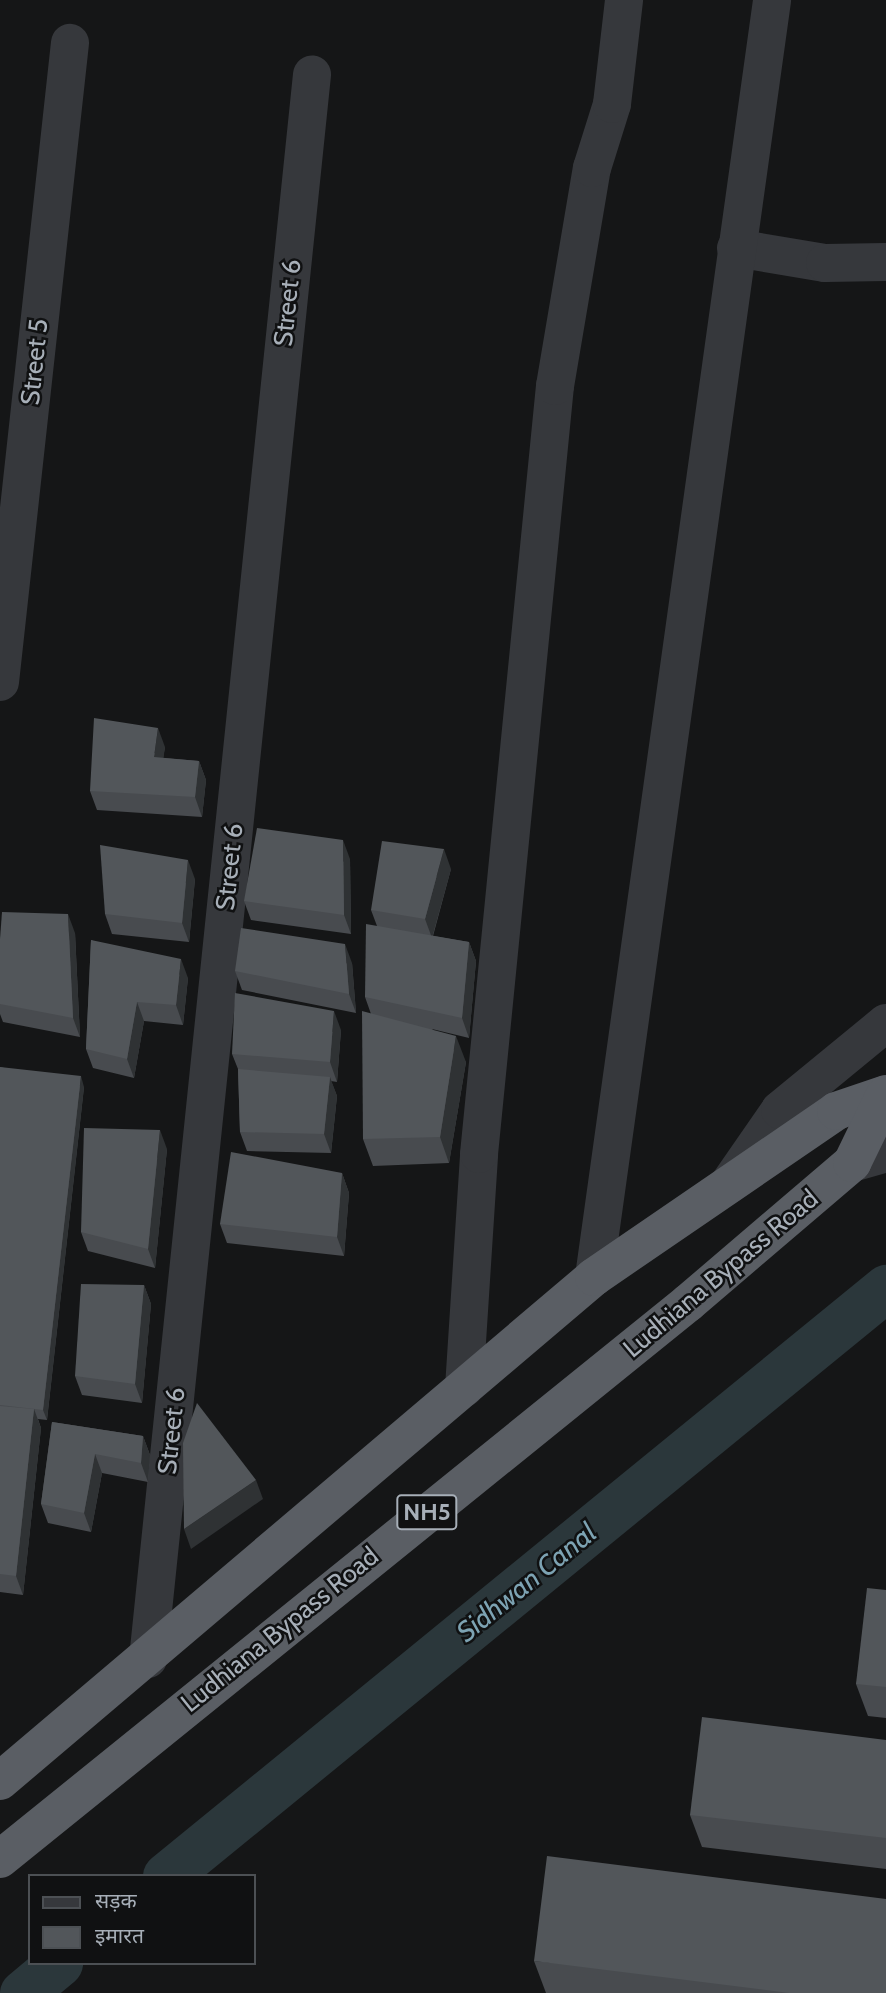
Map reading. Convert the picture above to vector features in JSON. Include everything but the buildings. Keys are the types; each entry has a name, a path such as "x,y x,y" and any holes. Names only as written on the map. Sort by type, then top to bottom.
{"highway":[{"name":"NH5","path":"0,1781 148,1659 594,1277 836,1111 886,1095"},
{"name":"NH5","path":"869,1158 886,1095"},
{"name":"Ludhiana Bypass Road","path":"0,1859 869,1158"}],"street":[{"path":"464,1388 479,1154 553,400 592,168 612,104 624,0"},
{"path":"594,1277 772,0"},
{"name":"Street 5","path":"0,682 70,43"},
{"name":"Street 6","path":"148,1659 312,74"},
{"path":"736,248 825,263 886,262"},
{"path":"724,1190 780,1110 886,1023"}],"waterway":[{"name":"Sidhwan Canal","path":"168,1874 886,1288"},
{"name":"Sidhwan Canal","path":"23,1993 57,1965"}]}
